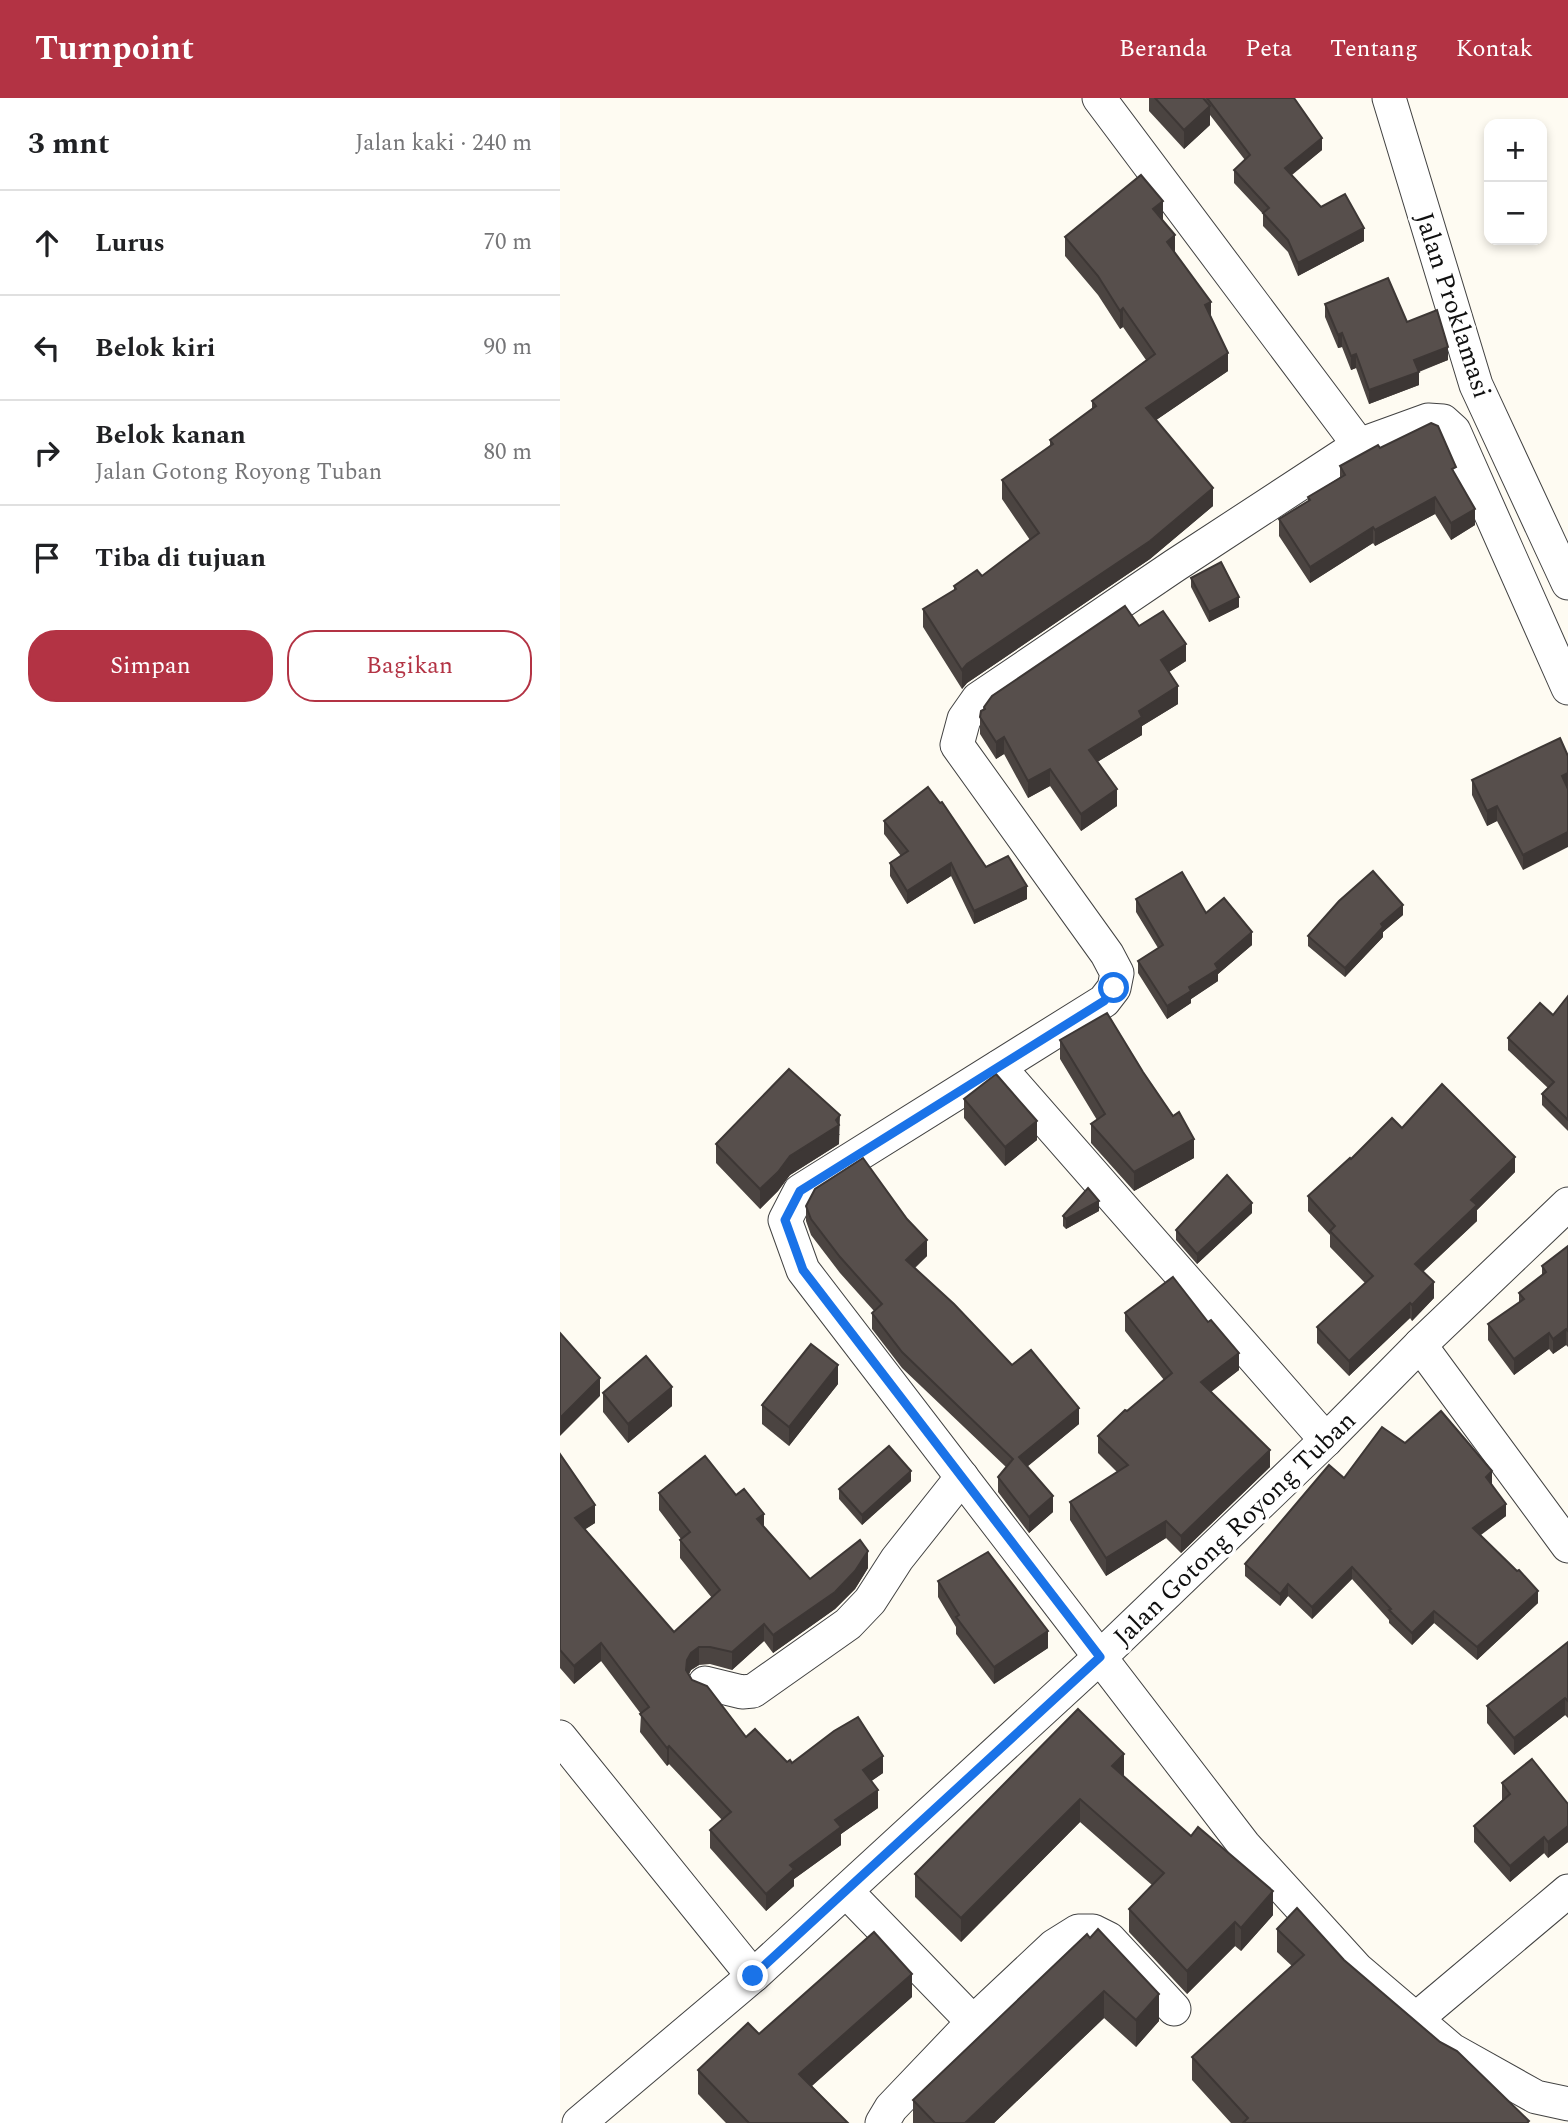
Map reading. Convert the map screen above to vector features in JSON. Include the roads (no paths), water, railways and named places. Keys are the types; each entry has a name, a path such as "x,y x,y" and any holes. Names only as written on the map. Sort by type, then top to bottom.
{"street":[{"path":"1099,98 1359,445"},
{"name":"Jalan Proklamasi","path":"1390,98 1476,385 1568,583"},
{"path":"1568,688 1454,431 1443,421 1428,420 1359,445 978,699 964,719 957,745 1107,954 1117,973 1114,988 1104,1001 800,1191 785,1220 803,1270 1244,1845 1357,1969 1452,2050 1536,2097 1568,2104"},
{"path":"999,1067 1326,1440"},
{"name":"Jalan Gotong Royong Tuban","path":"579,2123 753,1976 1100,1657 1568,1204"},
{"path":"1420,1345 1567,1542"},
{"path":"705,1683 743,1692 753,1691 848,1624 870,1601 897,1559 962,1477"},
{"path":"560,1737 753,1976"},
{"path":"846,1891 973,2022"},
{"path":"1416,2020 1568,1891"},
{"path":"882,2123 891,2108 973,2022 1054,1947 1078,1931 1093,1931 1109,1939 1174,2008"}]}
